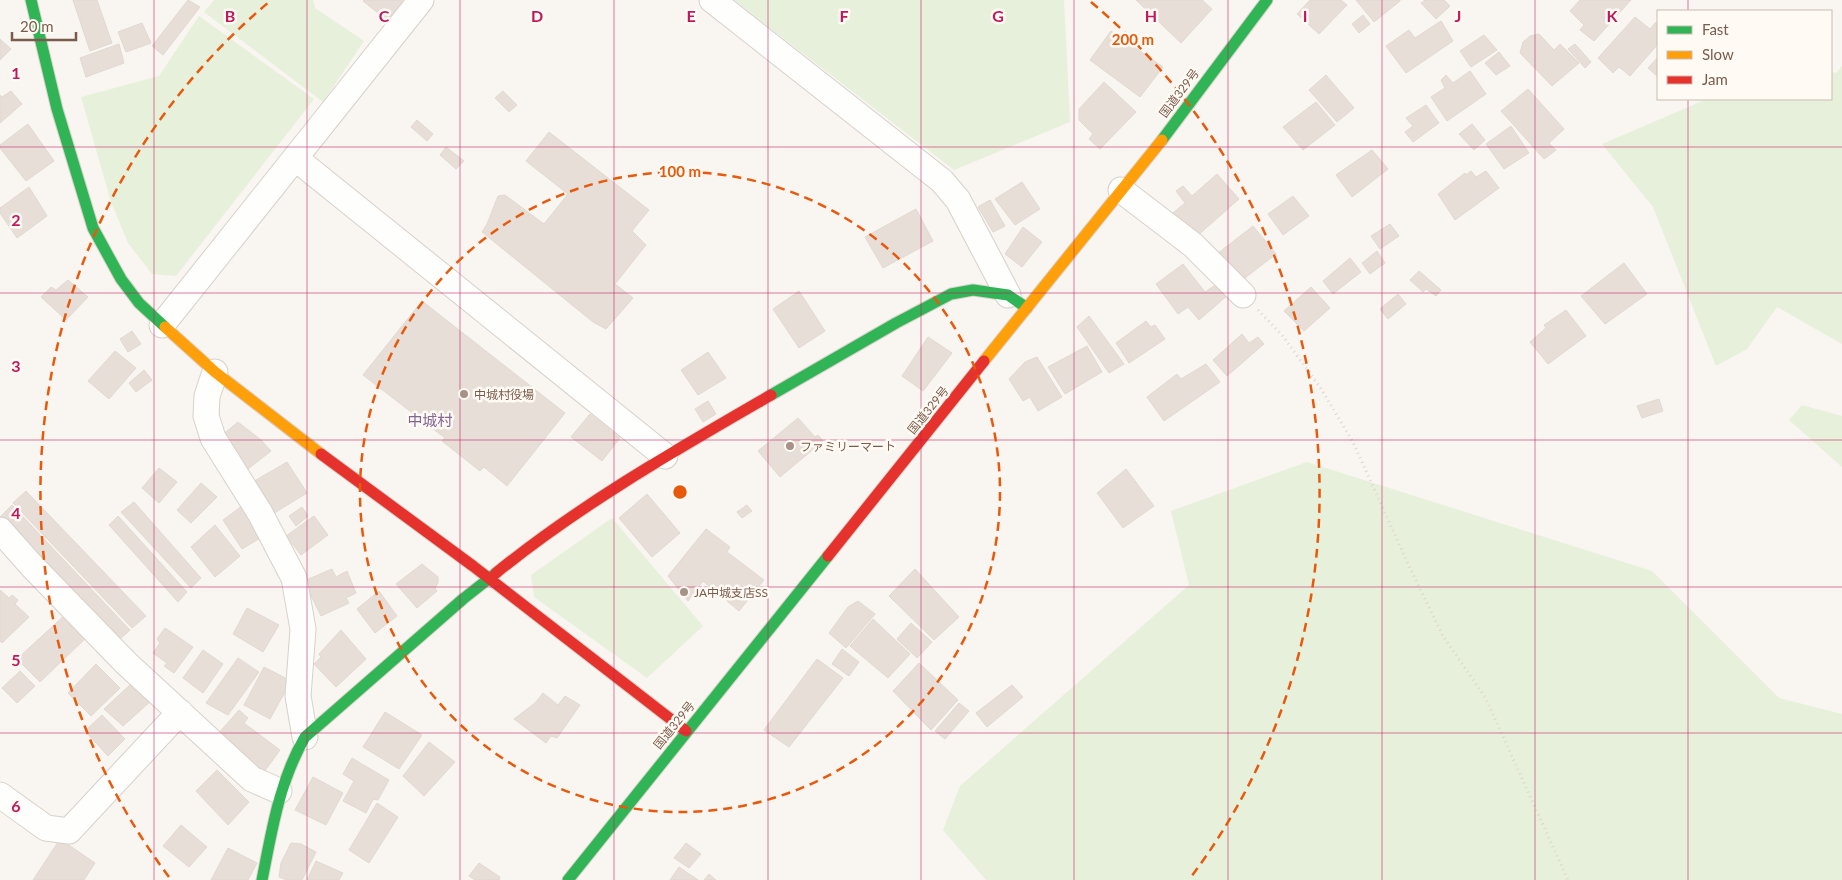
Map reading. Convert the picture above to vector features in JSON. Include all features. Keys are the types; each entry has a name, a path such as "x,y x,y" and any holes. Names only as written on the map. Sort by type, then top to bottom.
{"main road":[{"path":"31,0 57,109 94,228 121,279 139,303 215,372 370,491 473,566 686,731"},
{"name":"国道329号","path":"568,880 686,731 1017,302 1121,190 1267,0"},
{"path":"262,880 279,791 293,755 305,737 463,599 519,554 572,516 665,456 896,323 951,294 973,290 1017,302"}],"street":[{"path":"162,325 421,0"},
{"path":"712,0 942,181 958,200 1017,302"},
{"path":"295,158 665,456"},
{"path":"1121,190 1193,245 1243,295"},
{"path":"215,372 207,396 206,416 213,438 260,514 294,578 303,629 298,696 305,737"},
{"path":"0,530 31,565 126,663 252,779 279,791"},
{"path":"0,795 46,828 68,831 180,712"}],"path":[{"path":"1243,295 1282,335 1320,386 1353,442 1443,636 1485,697 1568,880"}],"green space":[{"path":"214,0 313,0 315,8 364,41 323,102 204,12"},
{"path":"734,0 1064,0 1070,122 954,170"},
{"path":"199,16 314,99 176,276 152,274 128,243 111,202 81,97 159,76"},
{"path":"1842,66 1842,344 1777,307 1747,349 1716,366 1653,207 1602,144 1705,100 1832,100 1832,72 1836,73"},
{"path":"1802,405 1842,416 1842,467 1789,420"},
{"path":"1307,462 1652,571 1779,698 1842,714 1842,880 986,880 943,830 960,786 1189,585 1171,511"},
{"path":"612,518 703,626 647,678 534,597 531,575"}],"building":[{"path":"73,0 97,0 112,43 90,51"},
{"path":"188,0 200,7 163,55 152,46"},
{"path":"364,0 401,0 404,2 388,21"},
{"path":"1136,0 1202,0 1212,9 1181,43"},
{"path":"1310,0 1341,0 1347,5 1319,34 1297,14"},
{"path":"1356,0 1400,0 1400,1 1374,22"},
{"path":"1425,0 1444,0 1450,6 1436,19 1421,3"},
{"path":"1580,0 1631,0 1594,41 1580,30 1584,25 1570,11"},
{"path":"1363,15 1370,24 1359,33 1352,24"},
{"path":"1635,17 1650,29 1657,23 1657,45 1630,76 1619,67 1613,73 1598,58"},
{"path":"1441,21 1453,41 1406,73 1386,46 1409,30 1415,38"},
{"path":"142,23 151,43 126,52 118,32"},
{"path":"1111,31 1163,67 1140,97 1090,60"},
{"path":"1539,34 1554,50 1560,44 1579,63 1552,86 1520,53 1523,42 1530,36"},
{"path":"1484,35 1497,50 1471,67 1460,51"},
{"path":"0,39 11,49 0,60"},
{"path":"119,44 124,63 86,77 80,58"},
{"path":"1575,44 1591,62 1585,68 1568,49"},
{"path":"1499,52 1510,66 1496,75 1485,63"},
{"path":"1657,58 1657,76 1648,68"},
{"path":"1470,71 1486,94 1447,121 1431,97 1445,88 1441,80 1446,75 1453,83"},
{"path":"1326,75 1354,108 1337,122 1309,90"},
{"path":"1104,82 1136,112 1100,149 1089,139 1093,134 1079,120 1079,109"},
{"path":"1528,89 1564,129 1549,143 1556,150 1544,159 1501,111"},
{"path":"11,91 22,104 0,123 0,95 2,97"},
{"path":"503,91 517,105 509,112 495,98"},
{"path":"1316,102 1335,125 1303,150 1283,127"},
{"path":"1426,105 1439,123 1413,142 1405,132 1413,126 1406,118"},
{"path":"417,120 433,134 427,141 411,127"},
{"path":"28,124 54,161 26,181 0,148 0,145"},
{"path":"1472,124 1485,140 1474,150 1459,134"},
{"path":"1511,126 1529,153 1504,169 1486,144"},
{"path":"549,132 649,210 632,231 646,245 615,284 633,298 606,329 593,322 482,232 498,196 505,195 544,224 568,194 526,161"},
{"path":"446,147 464,161 456,169 440,155"},
{"path":"1372,150 1388,169 1352,197 1336,175"},
{"path":"1471,171 1476,177 1486,171 1499,188 1455,220 1438,194 1465,173 1466,175"},
{"path":"1217,174 1239,199 1196,237 1173,213 1185,203 1176,191 1183,186 1192,196"},
{"path":"1022,182 1040,209 1015,225 995,199"},
{"path":"29,187 47,216 17,238 0,213 0,208"},
{"path":"1293,196 1309,216 1283,235 1268,214"},
{"path":"990,200 1005,226 993,232 978,207"},
{"path":"916,209 933,241 883,268 865,237"},
{"path":"1390,224 1399,236 1380,249 1371,236"},
{"path":"1253,226 1276,254 1236,285 1213,257"},
{"path":"1023,227 1042,242 1022,267 1005,254"},
{"path":"1377,251 1385,263 1370,274 1362,263"},
{"path":"1350,258 1361,272 1333,294 1323,281"},
{"path":"1624,263 1647,294 1605,324 1581,296"},
{"path":"1183,264 1205,292 1217,284 1228,295 1199,320 1188,307 1178,314 1156,284"},
{"path":"1419,271 1441,290 1436,296 1426,289 1423,292 1410,280"},
{"path":"68,280 88,297 66,320 41,297 51,287 56,290"},
{"path":"1311,287 1330,308 1304,331 1284,311"},
{"path":"799,291 825,331 799,348 773,309"},
{"path":"1398,294 1406,304 1388,319 1380,309"},
{"name":"中城村役場","path":"422,301 565,413 507,486 484,467 480,471 442,441 445,438 363,375"},
{"path":"1566,310 1586,336 1548,364 1530,342 1546,328 1544,325"},
{"path":"1089,316 1124,364 1109,373 1077,327"},
{"path":"1146,321 1151,327 1155,325 1165,339 1129,363 1116,343"},
{"path":"132,331 141,344 128,352 120,339"},
{"path":"1242,334 1249,343 1258,337 1264,344 1227,376 1213,360"},
{"path":"928,337 952,353 923,391 902,376"},
{"path":"1087,346 1102,372 1065,394 1048,367"},
{"path":"115,351 136,368 109,399 88,381"},
{"path":"708,352 726,378 698,395 681,370"},
{"path":"1037,357 1062,397 1038,411 1030,397 1023,401 1009,379 1025,362"},
{"path":"1206,364 1220,382 1164,421 1147,397 1177,374 1181,379"},
{"path":"144,370 152,380 136,392 129,383"},
{"path":"1659,399 1663,411 1642,418 1637,406"},
{"path":"708,401 716,414 703,422 695,409"},
{"path":"590,414 620,438 602,461 571,437"},
{"name":"ファミリーマート","path":"798,418 815,437 818,435 823,441 780,477 758,451"},
{"path":"238,422 261,440 271,451 248,469 221,436"},
{"path":"287,462 307,493 271,515 251,483"},
{"path":"159,468 177,482 159,503 142,488"},
{"path":"1126,469 1154,506 1123,528 1097,493"},
{"path":"201,483 217,497 191,523 177,510"},
{"path":"26,491 146,616 132,628 13,503"},
{"path":"647,494 680,533 652,557 619,518"},
{"path":"134,502 201,578 191,588 121,512"},
{"path":"12,505 130,630 117,642 0,517"},
{"path":"747,505 752,511 742,518 737,512"},
{"path":"242,506 265,535 242,549 223,520"},
{"path":"302,507 308,516 296,526 289,516"},
{"path":"118,516 187,592 178,602 109,525"},
{"path":"314,516 328,535 301,555 286,536"},
{"path":"215,525 240,556 215,577 191,547"},
{"path":"706,529 730,547 727,552 764,580 739,611 703,581 688,601 668,576"},
{"path":"422,564 438,577 438,583 435,588 437,591 417,608 396,584"},
{"path":"332,569 336,577 347,571 356,593 346,598 349,603 321,616 304,581"},
{"path":"915,569 959,617 934,640 889,596"},
{"path":"0,590 9,598 12,595 18,600 15,604 29,617 2,643 0,641"},
{"path":"379,591 397,616 375,633 357,609"},
{"path":"858,601 875,614 846,648 829,633 848,607"},
{"path":"247,608 279,625 263,652 233,634"},
{"path":"66,614 88,636 40,682 17,659"},
{"path":"873,619 910,654 888,678 850,646"},
{"path":"911,623 932,642 917,658 897,639"},
{"path":"165,628 193,647 174,673 164,666 167,663 153,653 160,643 157,639"},
{"path":"341,630 366,659 336,687 314,664 321,657 319,654"},
{"path":"842,649 859,662 849,676 832,664"},
{"path":"203,650 223,664 203,693 183,678"},
{"path":"238,658 259,672 228,715 206,703"},
{"path":"817,659 843,678 789,747 764,730"},
{"path":"919,663 958,700 931,730 893,691"},
{"path":"96,664 120,688 91,716 68,693"},
{"path":"264,667 291,681 270,719 244,705"},
{"path":"20,671 35,686 17,703 2,688"},
{"path":"132,683 151,701 123,726 104,709"},
{"path":"1012,685 1023,697 987,727 976,713"},
{"path":"543,693 558,705 565,696 580,705 557,738 551,736 546,743 514,719 535,703"},
{"path":"959,703 969,711 945,739 935,731"},
{"path":"239,710 248,718 244,723 280,750 264,772 218,734"},
{"path":"385,712 422,735 399,769 363,747"},
{"path":"102,715 125,739 108,756 85,731"},
{"path":"429,742 455,762 424,796 403,776"},
{"path":"352,758 389,780 378,800 373,799 366,813 343,801 354,781 343,774"},
{"path":"217,770 249,802 228,825 196,791"},
{"path":"313,777 343,793 326,825 295,810"},
{"path":"377,803 398,817 369,863 349,850"},
{"path":"181,825 207,847 189,867 163,846"},
{"path":"60,839 95,863 84,880 33,880"},
{"path":"291,843 301,844 316,852 302,880 287,880 279,877 281,863"},
{"path":"686,843 701,854 689,868 674,858"},
{"path":"228,848 257,863 248,880 211,880"},
{"path":"316,861 343,873 339,880 307,880"},
{"path":"479,863 500,877 499,880 475,880 469,876"},
{"path":"679,867 698,880 670,880"},
{"path":"709,874 716,880 704,880"}],"traffic: fast":[{"path":"31,0 57,109 93,228 121,279 139,303 165,327"},
{"path":"1162,140 1267,0"},
{"path":"771,395 896,323 951,294 973,290 1008,295 1027,308"},
{"path":"568,880 828,556"},
{"path":"262,880 273,825 283,789 296,754 305,737 463,599 496,573"}],"traffic: slow":[{"path":"984,361 1162,140"},
{"path":"165,327 215,372 321,454"}],"traffic: jam":[{"path":"828,556 984,361"},
{"path":"496,573 595,501 665,457 771,395"},
{"path":"321,454 473,566 686,731"}],"place":[{"name":"中城村役場","path":"464,394"},
{"name":"ファミリーマート","path":"790,446"},
{"name":"JA中城支店SS","path":"684,592"}],"district":[{"name":"中城村","path":"430,420"}]}
